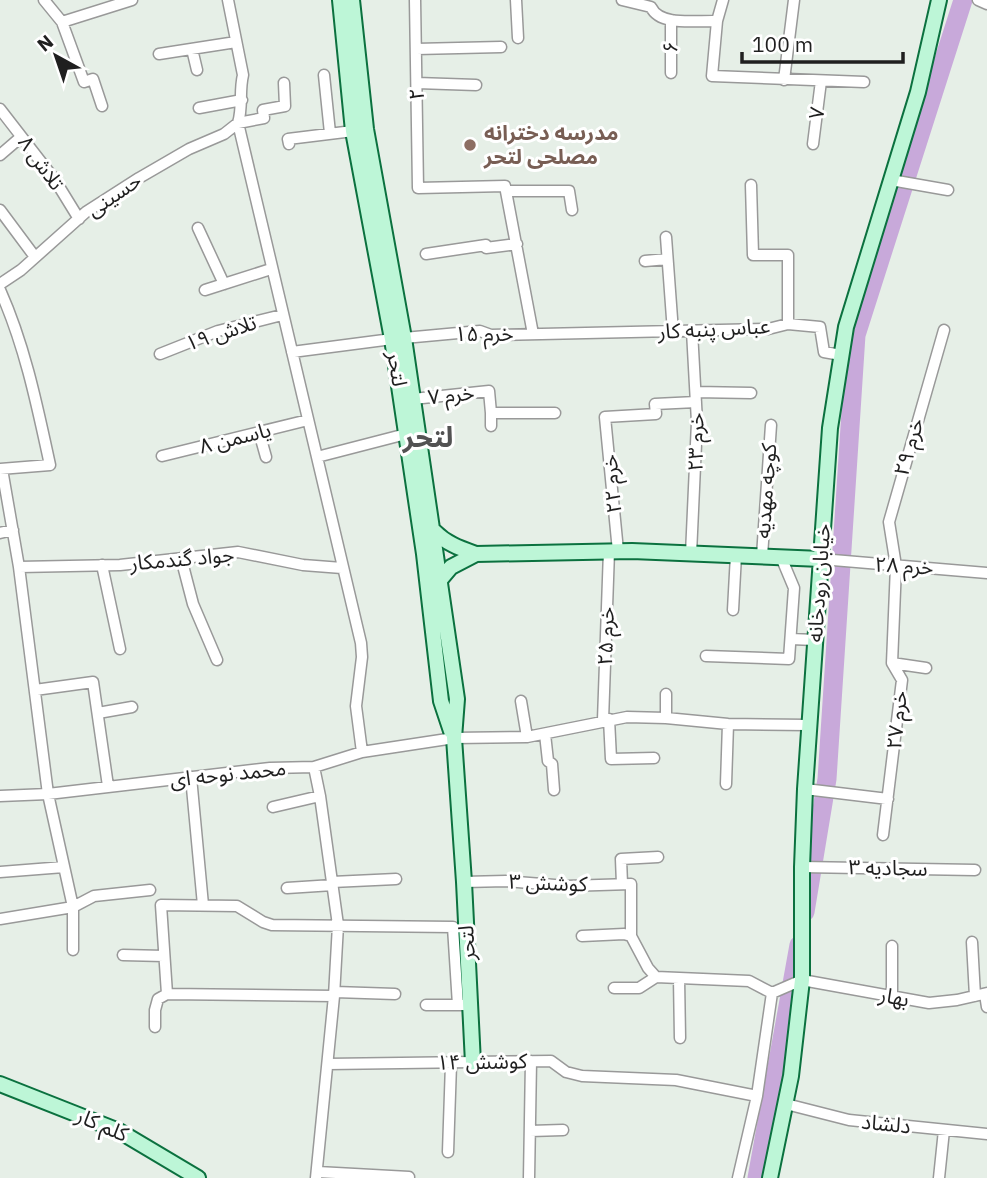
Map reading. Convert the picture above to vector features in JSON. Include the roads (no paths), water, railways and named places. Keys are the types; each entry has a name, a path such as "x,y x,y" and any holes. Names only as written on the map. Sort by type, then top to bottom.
{"street":[{"path":"44,0 62,22 84,82 93,79 103,106"},
{"path":"62,22 132,0"},
{"path":"228,0 243,75 242,109 238,122 361,643 356,706 362,752"},
{"name":"لتحر","path":"340,0 366,129 398,338 406,434 424,554 441,701 454,738"},
{"name":"لتحر","path":"352,0 350,47 354,131 413,399 457,699 454,738 464,882 464,1005 473,1063"},
{"name":"۲","path":"415,0 418,188 505,186 506,191"},
{"path":"516,0 518,38"},
{"path":"622,0 651,7 654,14 665,19 717,21"},
{"path":"723,0 717,21 712,76 864,82"},
{"path":"784,79 794,0"},
{"name":"خیابان رودخانه","path":"771,1178 786,1104 802,980 802,867 808,725 830,428 846,327 918,92 939,0"},
{"path":"978,0 987,4"},
{"name":"۶","path":"671,20 671,73"},
{"path":"159,54 236,41"},
{"path":"416,49 501,47"},
{"path":"192,49 197,70"},
{"path":"324,75 330,133"},
{"name":"۷","path":"813,144 821,81"},
{"name":"حسینی","path":"0,284 79,219 139,178 189,149 224,134 238,122 264,118 263,110 285,106 284,83"},
{"path":"417,83 476,85"},
{"path":"199,108 242,100"},
{"name":"تلاش ۸","path":"0,109 55,180 79,219"},
{"path":"289,144 288,139 354,131"},
{"path":"0,155 22,137"},
{"path":"891,180 948,190"},
{"path":"751,185 753,255 788,256 788,324"},
{"path":"533,334 506,191 569,191 572,210"},
{"path":"0,210 35,257"},
{"path":"198,229 224,284"},
{"path":"666,237 673,331"},
{"path":"426,254 486,245 486,248 517,244"},
{"path":"645,261 667,259"},
{"path":"205,290 271,269"},
{"path":"0,290 16,325 30,372 50,465 1,469 19,567 48,793 73,906 73,950"},
{"name":"تلاش ۱۹","path":"160,354 218,331 282,315"},
{"name":"عباس پنبه کار","path":"564,333 591,335 768,329 788,324 820,327 824,352 841,355"},
{"name":"خرم ۲۹","path":"896,566 888,522 944,330"},
{"name":"خرم ۱۵","path":"292,352 326,346 480,331 491,335 564,333"},
{"name":"خرم ۲۳","path":"691,554 696,448 692,331"},
{"name":"خرم ۷","path":"413,399 489,391 491,413"},
{"path":"696,397 751,393"},
{"name":"خرم ۲۲","path":"614,551 605,417 656,414 655,404 696,397"},
{"path":"491,426 491,413 555,413"},
{"name":"یاسمن ۸","path":"162,456 308,420"},
{"name":"کوچه مهدیه","path":"762,556 771,425"},
{"path":"259,432 266,457"},
{"path":"317,457 406,434"},
{"path":"0,533 13,530"},
{"path":"434,531 454,547 476,554 614,551 821,559"},
{"name":"خرم ۲۵","path":"614,551 606,719 611,759 654,758"},
{"name":"جواد گندمکار","path":"19,567 152,563 238,552 303,565 342,568"},
{"path":"440,580 451,567 476,554"},
{"path":"733,610 736,555"},
{"path":"706,656 789,659 794,588 781,557"},
{"path":"181,558 193,604 218,660"},
{"name":"خرم ۲۸","path":"821,559 987,573"},
{"path":"102,565 120,649"},
{"name":"خرم ۲۷","path":"883,835 902,680 892,663 896,566"},
{"path":"790,639 815,640"},
{"path":"892,663 926,668"},
{"path":"35,690 93,681 108,786"},
{"path":"666,694 666,718"},
{"path":"521,701 527,737"},
{"path":"97,713 132,707"},
{"name":"محمد نوحه ای","path":"0,796 270,768 314,767 362,752 454,738 527,737 606,719 627,717 728,724 808,725"},
{"path":"726,784 728,724"},
{"path":"545,734 548,761 552,764 554,790"},
{"path":"314,767 338,925 335,994 317,1175 404,1177"},
{"path":"191,777 203,905"},
{"path":"805,789 888,799"},
{"path":"273,807 320,796"},
{"path":"658,857 621,859 627,884 631,936 648,968 656,977 749,981 773,993"},
{"path":"0,872 64,867"},
{"name":"سجادیه ۳","path":"802,867 975,870"},
{"path":"287,888 396,880"},
{"name":"کوشش ۳","path":"464,882 506,881 567,886 627,884"},
{"path":"0,919 73,906 94,896 150,890"},
{"path":"167,994 161,905 237,906 272,925 453,927 464,1005 426,1005"},
{"path":"582,936 631,936"},
{"path":"972,942 987,1007"},
{"path":"892,946 892,997"},
{"path":"123,955 164,956"},
{"path":"614,988 639,988 656,977"},
{"path":"679,978 680,1038"},
{"path":"773,993 802,980"},
{"name":"بهار","path":"802,980 929,1003 982,994"},
{"path":"738,1178 757,1096 773,993"},
{"path":"155,1027 158,999 167,994 395,994"},
{"path":"529,1178 531,1061"},
{"name":"کوشش ۱۴","path":"328,1064 551,1061 566,1072 582,1076 676,1080 757,1096"},
{"path":"448,1152 451,1064"},
{"name":"کلم کار","path":"0,1084 119,1131 198,1178"},
{"name":"دلشاد","path":"786,1104 849,1120 987,1134"},
{"path":"530,1131 563,1130"},
{"path":"939,1178 944,1130"}],"waterway":[{"path":"805,912 827,779 856,335 963,0"},
{"path":"757,1178 799,945"}],"place":[{"name":"مدرسه دخترانه مصلحی لتحر","path":"470,145"}],"district":[{"name":"لتحر","path":"428,437"}]}
